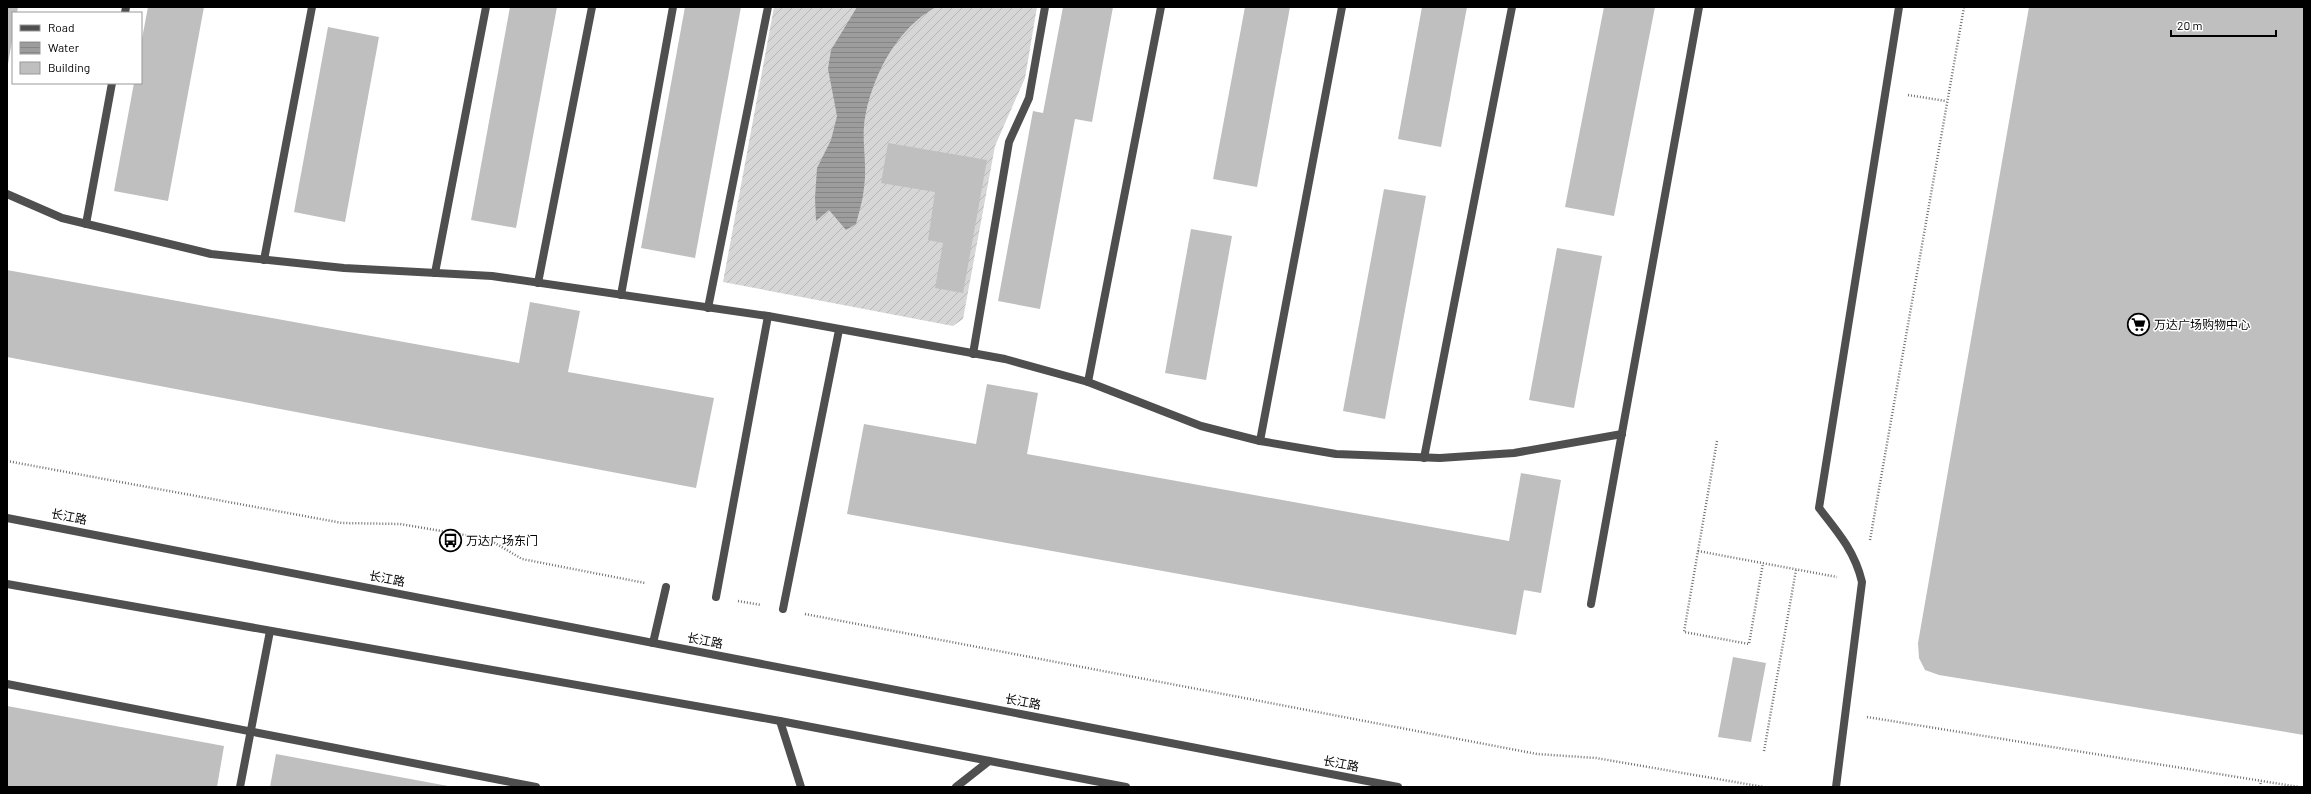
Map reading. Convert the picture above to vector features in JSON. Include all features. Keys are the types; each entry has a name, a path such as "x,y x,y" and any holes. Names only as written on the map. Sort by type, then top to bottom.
{"street":[{"path":"264,260 312,7"},
{"path":"435,273 486,7"},
{"path":"538,283 592,7"},
{"path":"621,295 673,7"},
{"path":"708,308 768,7"},
{"path":"974,354 1009,142 1029,98 1045,7"},
{"path":"1088,382 1161,7"},
{"path":"1260,442 1342,7"},
{"path":"1424,458 1512,7"},
{"path":"1592,604 1698,7"},
{"path":"1836,787 1862,582 1857,563 1841,536 1819,508 1899,7"},
{"path":"86,224 112,84"},
{"path":"7,194 62,218 211,254 344,268 492,276 768,316 1005,359 1088,382 1201,426 1260,442 1336,454 1440,458 1514,453 1622,434"},
{"path":"716,596 768,316"},
{"path":"784,610 839,330"},
{"name":"长江路","path":"7,518 1398,787"},
{"path":"7,584 780,721 1126,787"},
{"path":"654,643 666,587"},
{"path":"240,787 270,631"},
{"path":"7,684 536,787"},
{"path":"780,721 801,787"},
{"path":"956,787 989,761"}],"path":[{"path":"1698,551 1862,582 1875,517 1946,101 1964,7"},
{"path":"1886,91 1946,101"},
{"path":"1717,441 1684,632 1749,644 1763,563"},
{"path":"7,461 342,523 400,524 480,538 488,540 522,559 666,587"},
{"path":"1764,751 1796,570"},
{"path":"716,596 1537,754 1596,758 1764,787"},
{"path":"1845,714 2299,787"},
{"path":"2260,787 2261,781"}],"shaded area":[{"path":"774,7 1037,7 1025,78 995,146 963,319 953,326 723,282"}],"water":[{"path":"857,7 936,7 910,26 890,52 875,81 864,121 865,179 863,197 856,224 846,230 829,210 816,221 815,198 817,168 831,140 837,116 828,69 831,50"}],"building":[{"path":"7,7 18,7 17,12 12,12 12,41 8,64"},
{"path":"148,7 204,7 168,201 114,191 134,84 142,84 142,39"},
{"path":"510,7 557,7 516,228 471,220"},
{"path":"685,7 741,7 695,258 641,248"},
{"path":"1063,7 1113,7 1092,122 1075,119 1040,309 998,301 1033,111 1043,113"},
{"path":"1245,7 1290,7 1257,187 1213,179"},
{"path":"1422,7 1467,7 1441,147 1398,139"},
{"path":"1604,7 1655,7 1614,216 1565,207"},
{"name":"万达广场购物中心","path":"2029,7 2304,7 2304,735 1939,675 1925,670 1919,658 1918,643"},
{"path":"328,27 379,37 345,222 294,212"},
{"path":"888,143 987,160 963,293 935,288 943,243 928,240 935,192 881,183"},
{"path":"1384,189 1426,196 1385,419 1343,411"},
{"path":"1191,229 1232,236 1206,380 1165,373"},
{"path":"1557,248 1602,256 1574,408 1529,400"},
{"path":"7,270 519,363 530,302 580,311 568,372 714,398 696,488 7,357"},
{"path":"987,384 1038,393 1027,454 1509,541 1521,473 1561,480 1541,593 1524,590 1516,635 847,514 864,424 976,444"},
{"path":"1733,657 1766,663 1751,742 1718,737"},
{"path":"7,706 224,746 217,787 7,787"},
{"path":"276,754 448,786 448,787 270,787"}],"place":[{"name":"万达广场购物中心","path":"2139,325"},
{"name":"万达广场东门","path":"451,541"}]}
